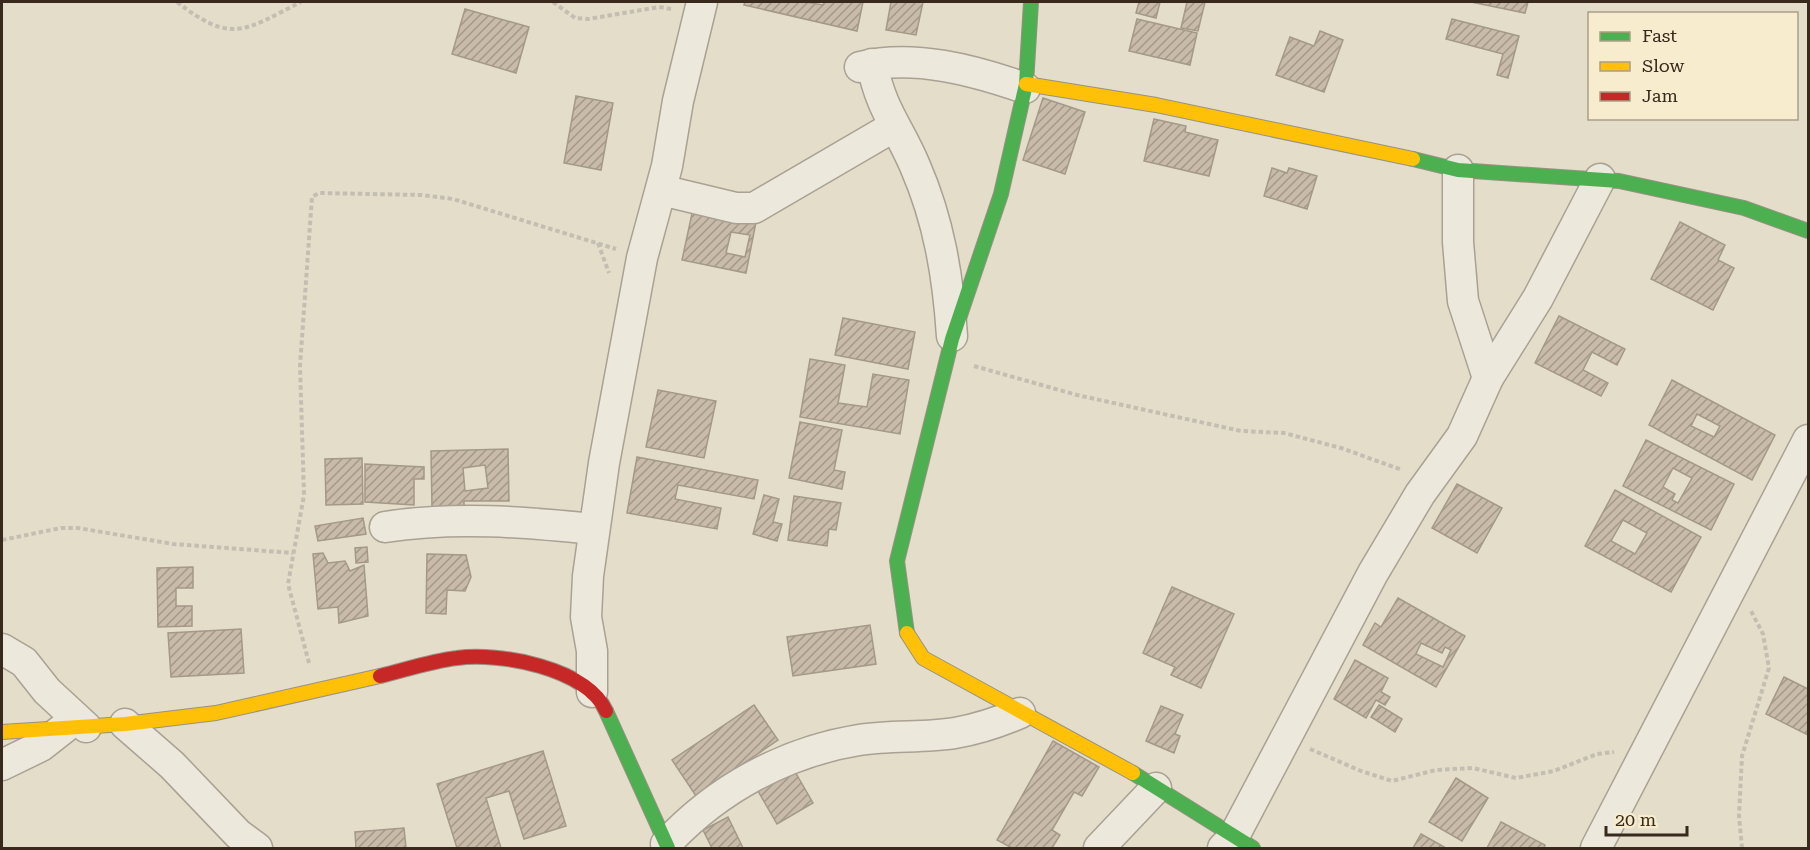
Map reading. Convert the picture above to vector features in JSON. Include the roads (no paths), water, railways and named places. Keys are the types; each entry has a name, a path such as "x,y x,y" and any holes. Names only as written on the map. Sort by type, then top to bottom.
{"street":[{"path":"1031,2 1025,86 1001,194 949,348 897,561 907,634 923,658 1020,713 1123,767 1236,845 1285,737 1373,573 1420,495 1462,436 1488,378 1538,298 1600,179"},
{"path":"592,693 592,651 586,617 594,529 613,404 642,258 661,190 700,7"},
{"path":"949,348 948,280 939,230 915,164 893,127 866,66 931,64 1025,86 1156,105 1314,140 1376,150 1458,170 1600,179 1744,208 1809,231"},
{"path":"661,190 736,208 754,208 893,127"},
{"path":"1458,170 1458,242 1463,301 1488,378"},
{"path":"1596,849 1809,440"},
{"path":"385,527 448,520 496,519 594,529"},
{"path":"2,650 24,662 75,727"},
{"path":"2,732 125,724 216,713 457,658 497,657 549,670 570,678 602,702 667,846 699,813 734,788 790,758 860,740 955,733 994,723 1020,713"},
{"path":"125,724 172,765 238,834 257,849"},
{"path":"2,765 75,727"},
{"path":"1099,849 1156,788"}]}
